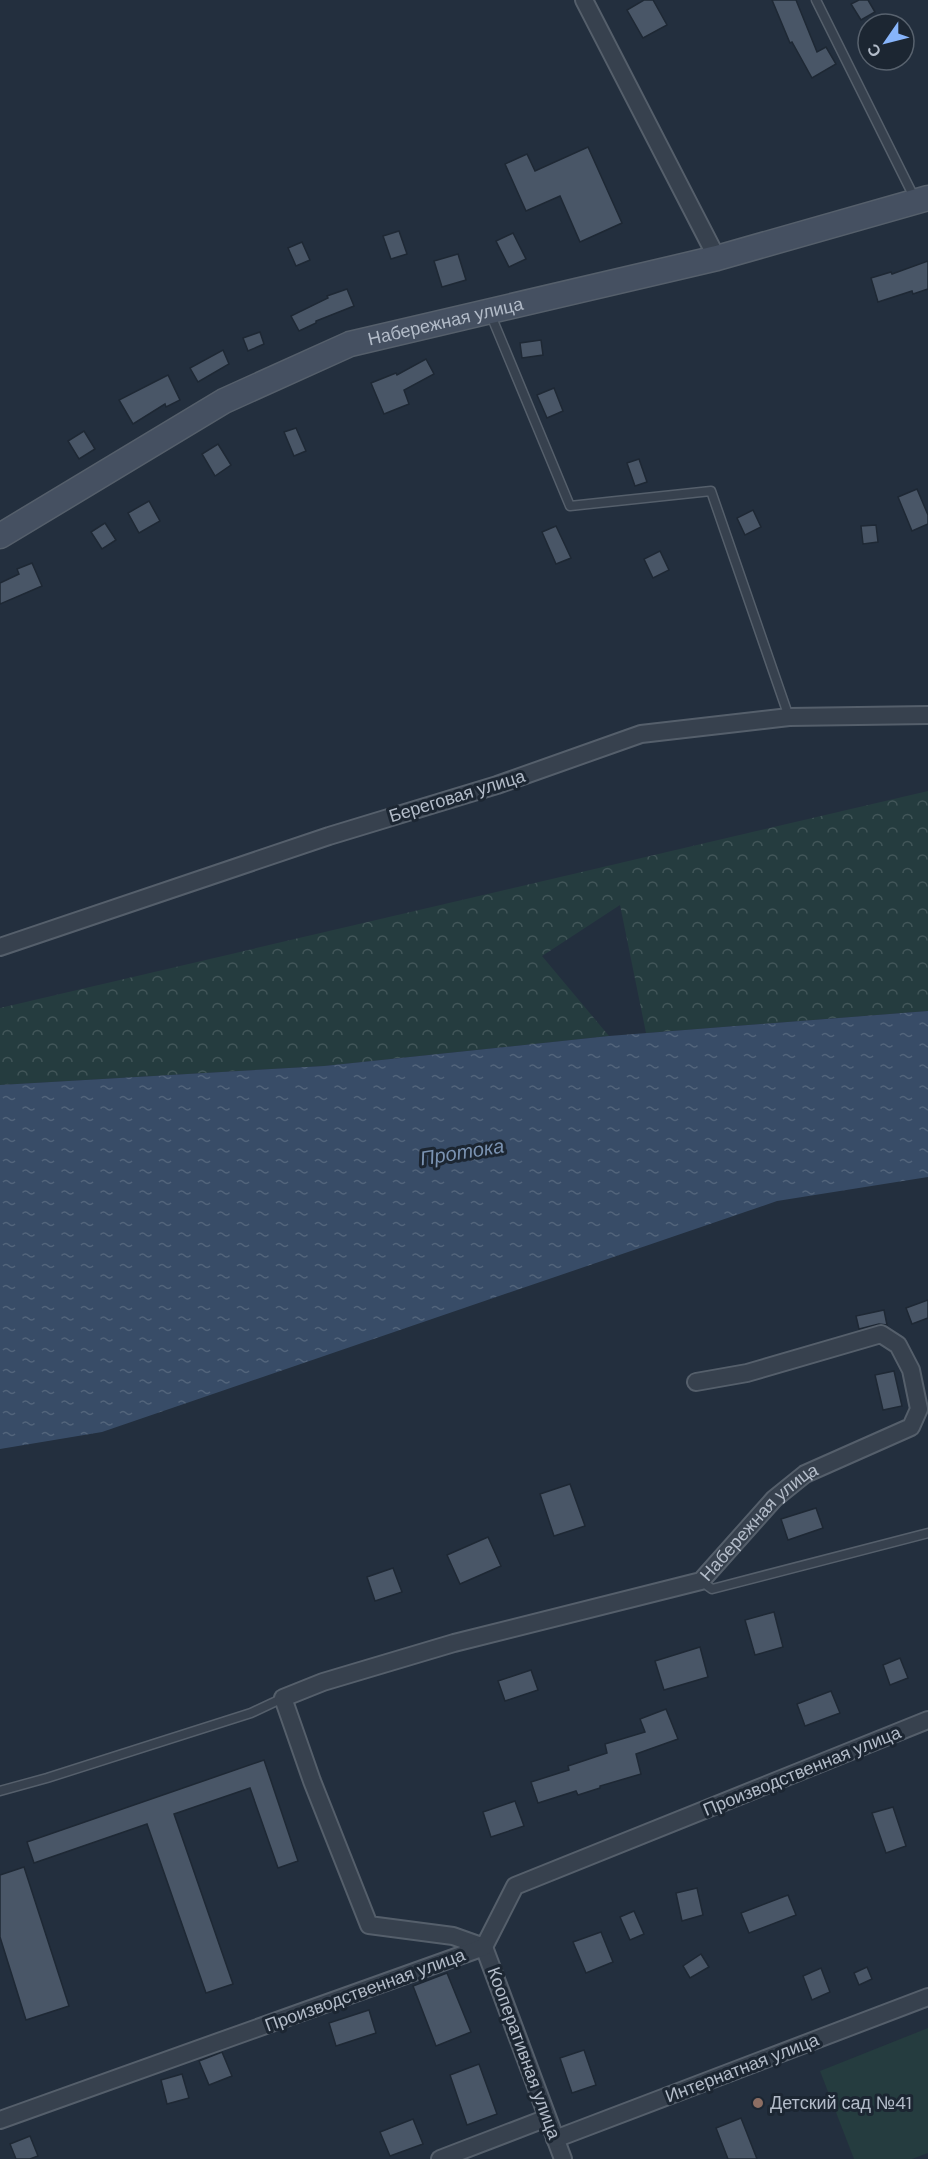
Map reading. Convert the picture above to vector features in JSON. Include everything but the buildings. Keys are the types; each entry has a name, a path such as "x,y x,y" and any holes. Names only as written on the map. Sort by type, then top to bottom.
{"street":[{"path":"584,0 717,258"},
{"name":"Набережная улица","path":"0,536 224,401 350,344 717,258 924,204"},
{"name":"Береговая улица","path":"0,947 329,836 497,785 641,734 789,717 928,715"},
{"name":"Набережная улица","path":"283,1698 323,1682 454,1642 701,1581 774,1499 805,1474 911,1427 919,1409 911,1370 898,1345 881,1334 747,1373 696,1382"},
{"path":"283,1698 312,1781 369,1925 453,1936 484,1947"},
{"name":"Производственная улица","path":"0,2120 484,1947 515,1886 928,1720"},
{"name":"Кооперативная улица","path":"484,1947 563,2159"},
{"name":"Интернатная улица","path":"555,2139 928,1997"},
{"path":"440,2159 547,2118"}],"lane":[{"path":"816,0 924,204"},
{"path":"490,312 570,506 711,491 789,717"},
{"path":"701,1581 712,1589 928,1533"},
{"path":"0,1791 240,1716 283,1698"}],"green space":[{"path":"928,791 928,1011 646,1033 620,905 542,956 609,1036 324,1066 0,1085 0,1008"},
{"path":"928,2028 928,2153 912,2159 854,2159 820,2071"}],"water":[{"name":"Протока","path":"928,1011 928,1177 777,1201 102,1432 0,1449 0,1085 324,1066 609,1036"}],"place":[{"name":"Детский сад №41","path":"758,2103"}]}
